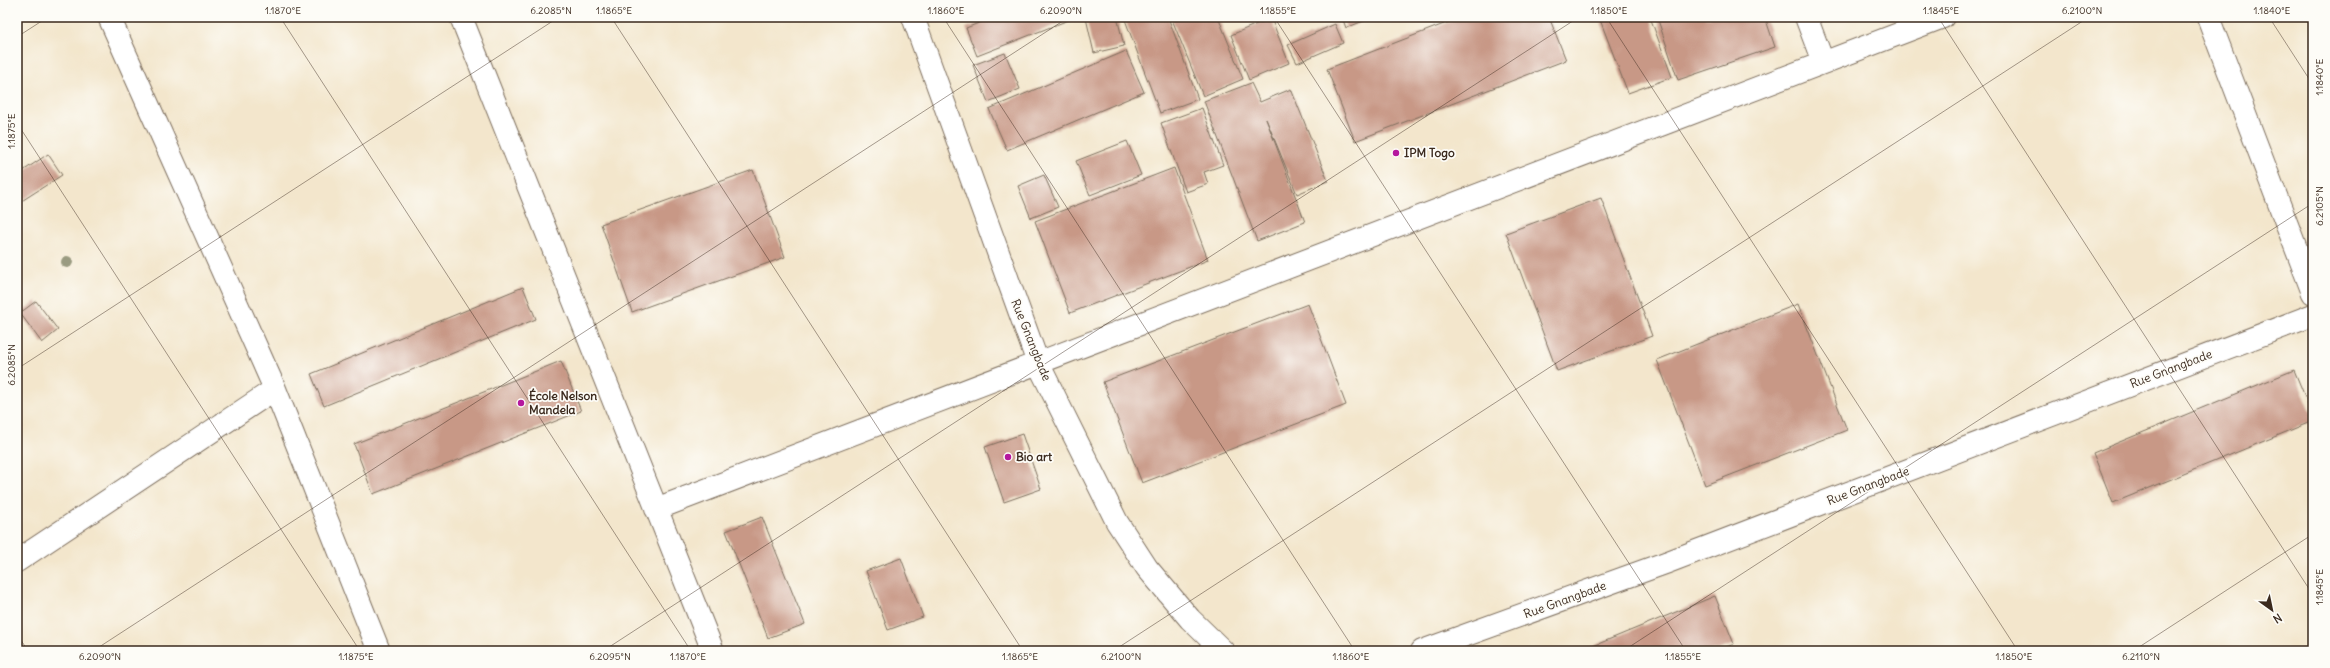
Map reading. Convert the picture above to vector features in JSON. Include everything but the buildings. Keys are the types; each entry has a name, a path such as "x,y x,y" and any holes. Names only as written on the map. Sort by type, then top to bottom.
{"street":[{"path":"109,17 275,389 379,651"},
{"path":"461,17 713,651"},
{"name":"Rue Gnangbade","path":"913,17 1038,362 1117,522 1147,568 1190,618 1223,651"},
{"path":"1806,17 1823,62"},
{"path":"656,508 1943,17"},
{"path":"2208,17 2313,293"},
{"name":"Rue Gnangbade","path":"1422,651 1668,562 2313,315"},
{"path":"17,561 275,389"}],"place":[{"name":"IPM Togo","path":"1396,153"},
{"name":"École Nelson Mandela","path":"521,403"},
{"name":"Bio art","path":"1008,457"}]}
